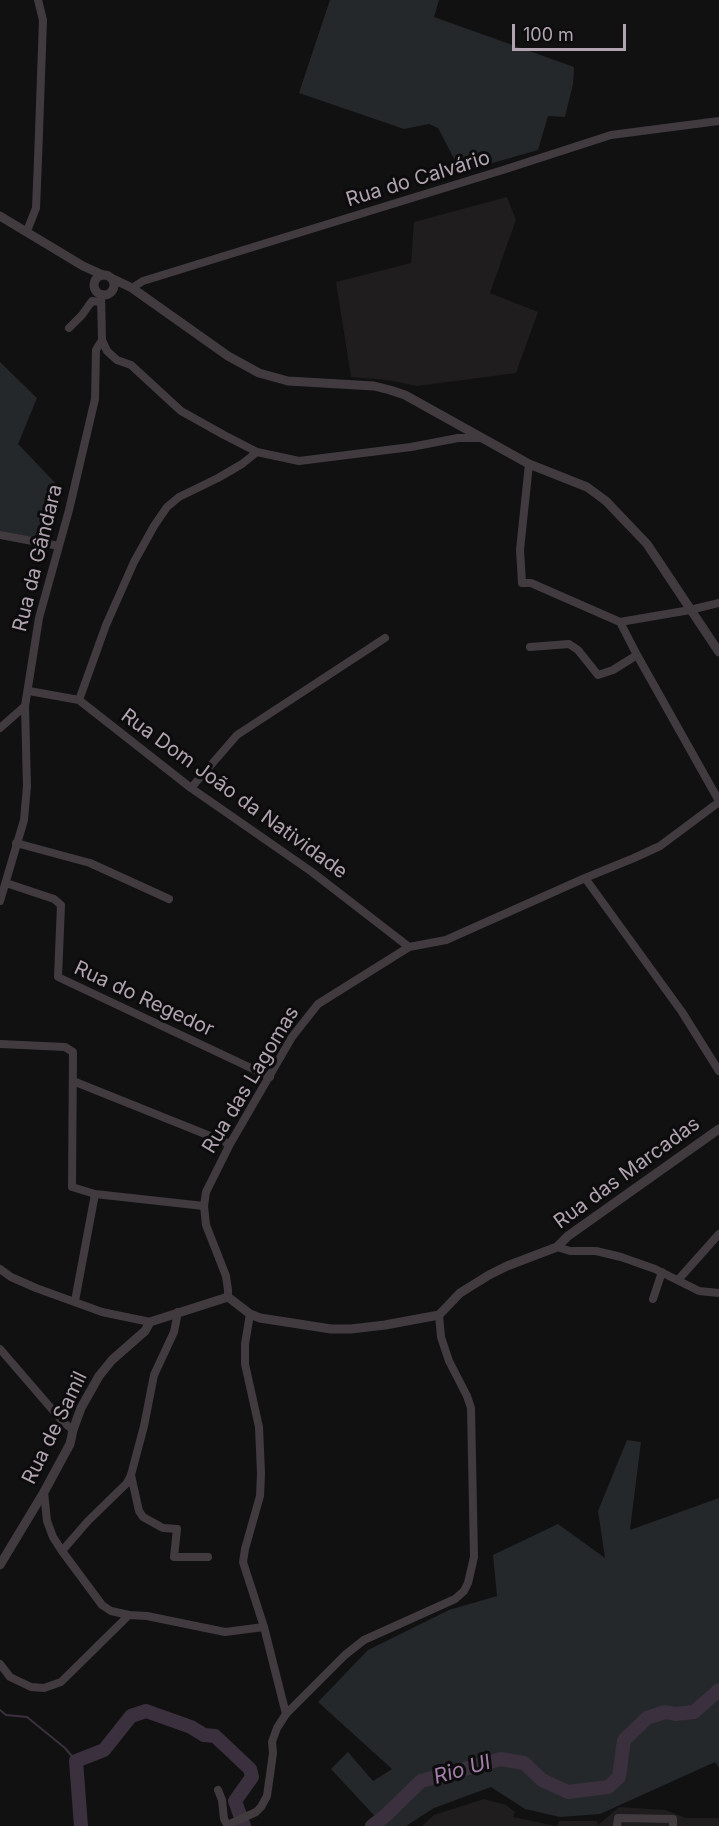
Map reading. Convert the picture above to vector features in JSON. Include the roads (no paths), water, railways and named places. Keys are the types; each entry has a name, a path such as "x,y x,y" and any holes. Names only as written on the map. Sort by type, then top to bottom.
{"street":[{"path":"27,231 36,208 43,20 38,0"},
{"name":"Rua do Calvário","path":"132,288 142,281 611,135 719,122"},
{"path":"0,216 83,266 132,288 228,356 259,373 288,381 374,386 405,395 529,464 587,487 606,501 647,544 719,652"},
{"path":"83,266 95,282"},
{"path":"101,298 95,288 98,277 107,277 114,283 112,291"},
{"path":"69,328 92,301 112,291 132,288"},
{"name":"Rua da Gândara","path":"0,901 24,820 26,706 39,618 69,510 95,399 96,350 102,340 101,298"},
{"path":"102,340 106,351 117,360 131,365 181,411 257,452 299,461 411,447 458,438 481,438"},
{"path":"79,699 134,562 167,507 179,497 242,464 257,452"},
{"path":"529,464 520,550 522,583 531,584 620,622 719,603"},
{"path":"0,535 59,546"},
{"path":"620,622 718,805"},
{"path":"191,788 237,735 385,638"},
{"path":"530,647 569,644 578,650 598,675 613,670 637,655"},
{"name":"Rua Dom João da Natividade","path":"29,691 79,699 191,788 312,872 409,947"},
{"path":"0,728 26,706"},
{"name":"Rua das Lagomas","path":"204,1206 206,1192 230,1144 292,1037 318,1004 409,947 446,940 660,846 718,805"},
{"path":"16,843 90,863 169,899"},
{"path":"585,878 682,1012 719,1071"},
{"name":"Rua do Regedor","path":"6,883 54,899 61,905 58,977 270,1077"},
{"path":"0,1044 65,1047 73,1052 72,1187 95,1194 204,1206 207,1225 226,1276 228,1297 250,1314 260,1318 332,1329 351,1329 439,1315 460,1293 489,1275 557,1247 570,1251 596,1251 621,1257 662,1272 699,1291 719,1293"},
{"path":"73,1081 230,1144"},
{"name":"Rua das Marcadas","path":"557,1247 568,1236 719,1130"},
{"path":"75,1301 95,1194"},
{"path":"678,1280 719,1234"},
{"path":"0,1269 11,1277 36,1288 102,1312 150,1322"},
{"path":"653,1299 662,1272"},
{"name":"Rua de Samil","path":"0,1565 3,1553 45,1492 70,1444 81,1408 99,1376 112,1360 145,1331 150,1322 228,1297"},
{"path":"62,1551 88,1521 127,1483 131,1475 154,1375 174,1332 178,1312"},
{"path":"250,1314 245,1344 245,1364 259,1427 261,1473 260,1496 243,1562 264,1628 286,1714"},
{"path":"218,1790 222,1800 224,1819 237,1822 261,1807 267,1796 273,1753 272,1742 286,1714 345,1655 364,1640 455,1599 464,1591 468,1583 474,1557 471,1408 449,1361 441,1336 439,1315"},
{"path":"0,1351 63,1422 73,1430"},
{"path":"131,1475 139,1510 143,1516 163,1528 177,1529 174,1557 208,1557"},
{"path":"45,1492 47,1521 53,1537 102,1605 111,1611 225,1632 264,1628"},
{"path":"0,1664 9,1677 31,1687 44,1688 61,1682 129,1615"},
{"path":"617,1826 618,1818 629,1818 673,1819 673,1826"}],"waterway":[{"name":"Rio Ul","path":"372,1826 421,1781 501,1759 524,1763 542,1780 568,1792 608,1787 619,1777 624,1740 647,1718 665,1712 675,1714 694,1712 719,1690"},
{"path":"0,1710 6,1715 27,1717 65,1748 76,1761"},
{"name":"Rio Ul","path":"81,1826 76,1761 104,1750 131,1716 146,1711 191,1727 204,1735 215,1736 250,1769 252,1777 235,1801 244,1826"}]}
